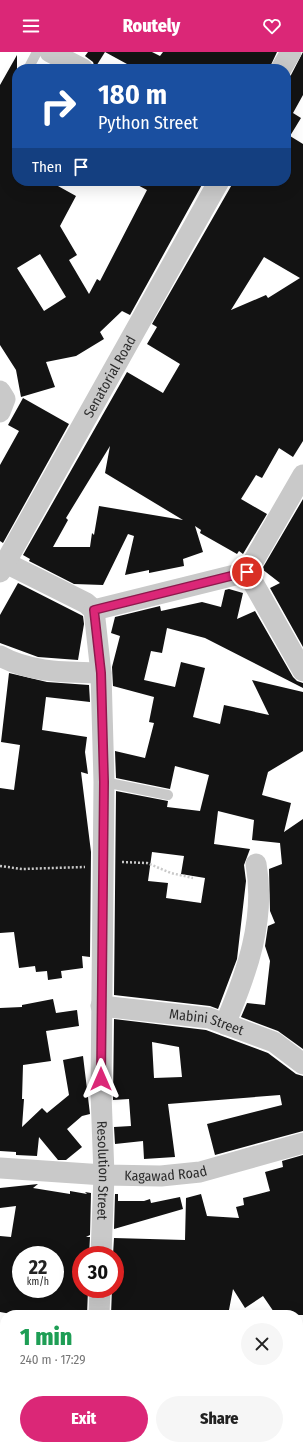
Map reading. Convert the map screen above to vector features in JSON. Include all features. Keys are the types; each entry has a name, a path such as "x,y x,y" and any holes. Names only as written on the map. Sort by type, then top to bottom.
{"street":[{"path":"50,52 74,64"},
{"path":"284,64 290,52"},
{"name":"Senatorial Road","path":"3,567 216,186"},
{"path":"0,391 5,399 0,412"},
{"path":"3,567 86,603 94,610 247,572 303,475"},
{"path":"247,572 303,671"},
{"name":"Resolution Street","path":"94,610 101,673 104,782 101,1006 101,1094 104,1175 101,1246"},
{"path":"0,656 11,663 48,671 101,673"},
{"path":"225,1024 238,994 252,945 259,906 260,885 256,864"},
{"name":"Mabini Street","path":"101,1006 209,1018 274,1042 303,1064"},
{"name":"Kagawad Road","path":"0,1168 104,1175 161,1176 200,1172 303,1143"},
{"path":"99,1310 100,1298"}],"lane":[{"path":"31,64 37,52"},
{"path":"104,782 168,795"}],"path":[{"path":"0,866 22,869 147,863 171,873 193,878"}],"building":[{"path":"88,52 105,52 98,64 94,64 85,56"},
{"path":"105,52 152,52 160,56 163,52 277,52 271,64 127,64"},
{"path":"303,52 303,95 293,113 301,118 291,134 291,75"},
{"path":"17,55 17,64 12,64 12,186 58,186 76,196 60,226 77,255 69,260 89,294 97,279 100,281 147,190 139,186 201,186 130,315 122,311 100,332 104,339 76,356 46,362 55,387 21,397 16,370 0,345 0,85","holes":["40,254 66,297 44,311 17,268"]},
{"path":"291,137 303,144 303,441 293,457 279,448 262,478 256,475 241,499 267,514 243,554 239,551 237,554 200,533 201,530 195,526 203,552 183,559 184,566 149,573 149,570 125,575 134,536 128,534 103,585 74,584 29,561 30,559 23,555 127,372 163,393 180,364 147,344 157,327 152,324 231,186 291,186","holes":["264,257 300,278 268,298 266,295 231,310","110,446 105,473 183,520 99,506 94,535 92,533 90,547 53,547 68,520 66,518"]},
{"path":"23,398 69,424 3,543 0,541 0,465 19,431 8,425"},
{"path":"303,499 303,647 270,588 280,583 262,569"},
{"path":"18,583 83,616 84,624 78,660 38,657 0,643 0,615"},
{"path":"229,589 243,593 237,619 255,611 293,677 297,681 303,683 303,688 205,638 167,628 162,653 151,651 144,680 175,687 181,662 205,668 193,717 220,724 224,705 269,715 252,680 303,692 303,751 268,772 262,795 291,803 284,832 303,819 303,1049 278,1031 241,1017 247,1003 265,1005 270,961 265,946 268,926 275,923 270,911 269,869 282,864 280,843 252,840 254,820 218,811 214,844 250,849 244,865 246,881 237,959 218,1009 210,1006 114,995 116,791 168,801 167,807 200,811 209,775 175,766 170,789 116,778 115,751 145,758 154,723 149,722 154,697 113,686 112,667 120,636 111,633 115,617 160,606 161,611 202,602 221,607 225,590","holes":["152,852 184,856 181,874 205,878 201,903 166,898 168,883 148,881"]},
{"path":"9,673 47,682 89,685 90,702 46,697 42,730 87,737 85,752 88,774 81,772 91,852 90,957 82,956 83,968 61,971 62,978 48,980 47,971 36,972 35,966 19,968 14,932 0,933 0,788 14,790 20,745 1,742"},
{"path":"53,999 56,1013 77,1010 79,1026 46,1031 51,1061 23,1065 22,1099 24,1099 22,1127 42,1108 47,1113 69,1095 63,1060 83,1056 90,1114 82,1116 67,1129 82,1147 66,1160 58,1160 39,1137 37,1156 16,1155 16,1152 0,1151 0,1008 22,1007 22,1005"},
{"path":"114,1019 206,1030 268,1053 296,1074 303,1076 303,1131 215,1155 207,1124 282,1105 280,1095 168,1104 175,1157 144,1159 143,1141 115,1144 114,1127 131,1126 129,1099 113,1100","holes":["152,1042 179,1047 182,1077 154,1078"]},
{"path":"303,1155 303,1310 273,1310 263,1296 245,1308 233,1289 229,1310 111,1310 112,1298 124,1298 124,1246 114,1246 114,1238 185,1240 186,1198 201,1194 207,1216 239,1218 236,1207 244,1205 243,1198 270,1191 265,1172 283,1167 282,1161"},
{"path":"38,1184 33,1188 70,1194 70,1191 87,1194 85,1192 91,1193 90,1235 86,1237 90,1237 90,1246 72,1246 72,1298 88,1298 87,1310 0,1310 0,1236 11,1237 16,1206 0,1208 0,1188"},
{"path":"115,1194 118,1194 118,1201 144,1201 150,1199 151,1203 180,1197 183,1209 114,1229"}],"route":[{"path":"101,1079 104,782 101,673 94,610 247,572"}]}
